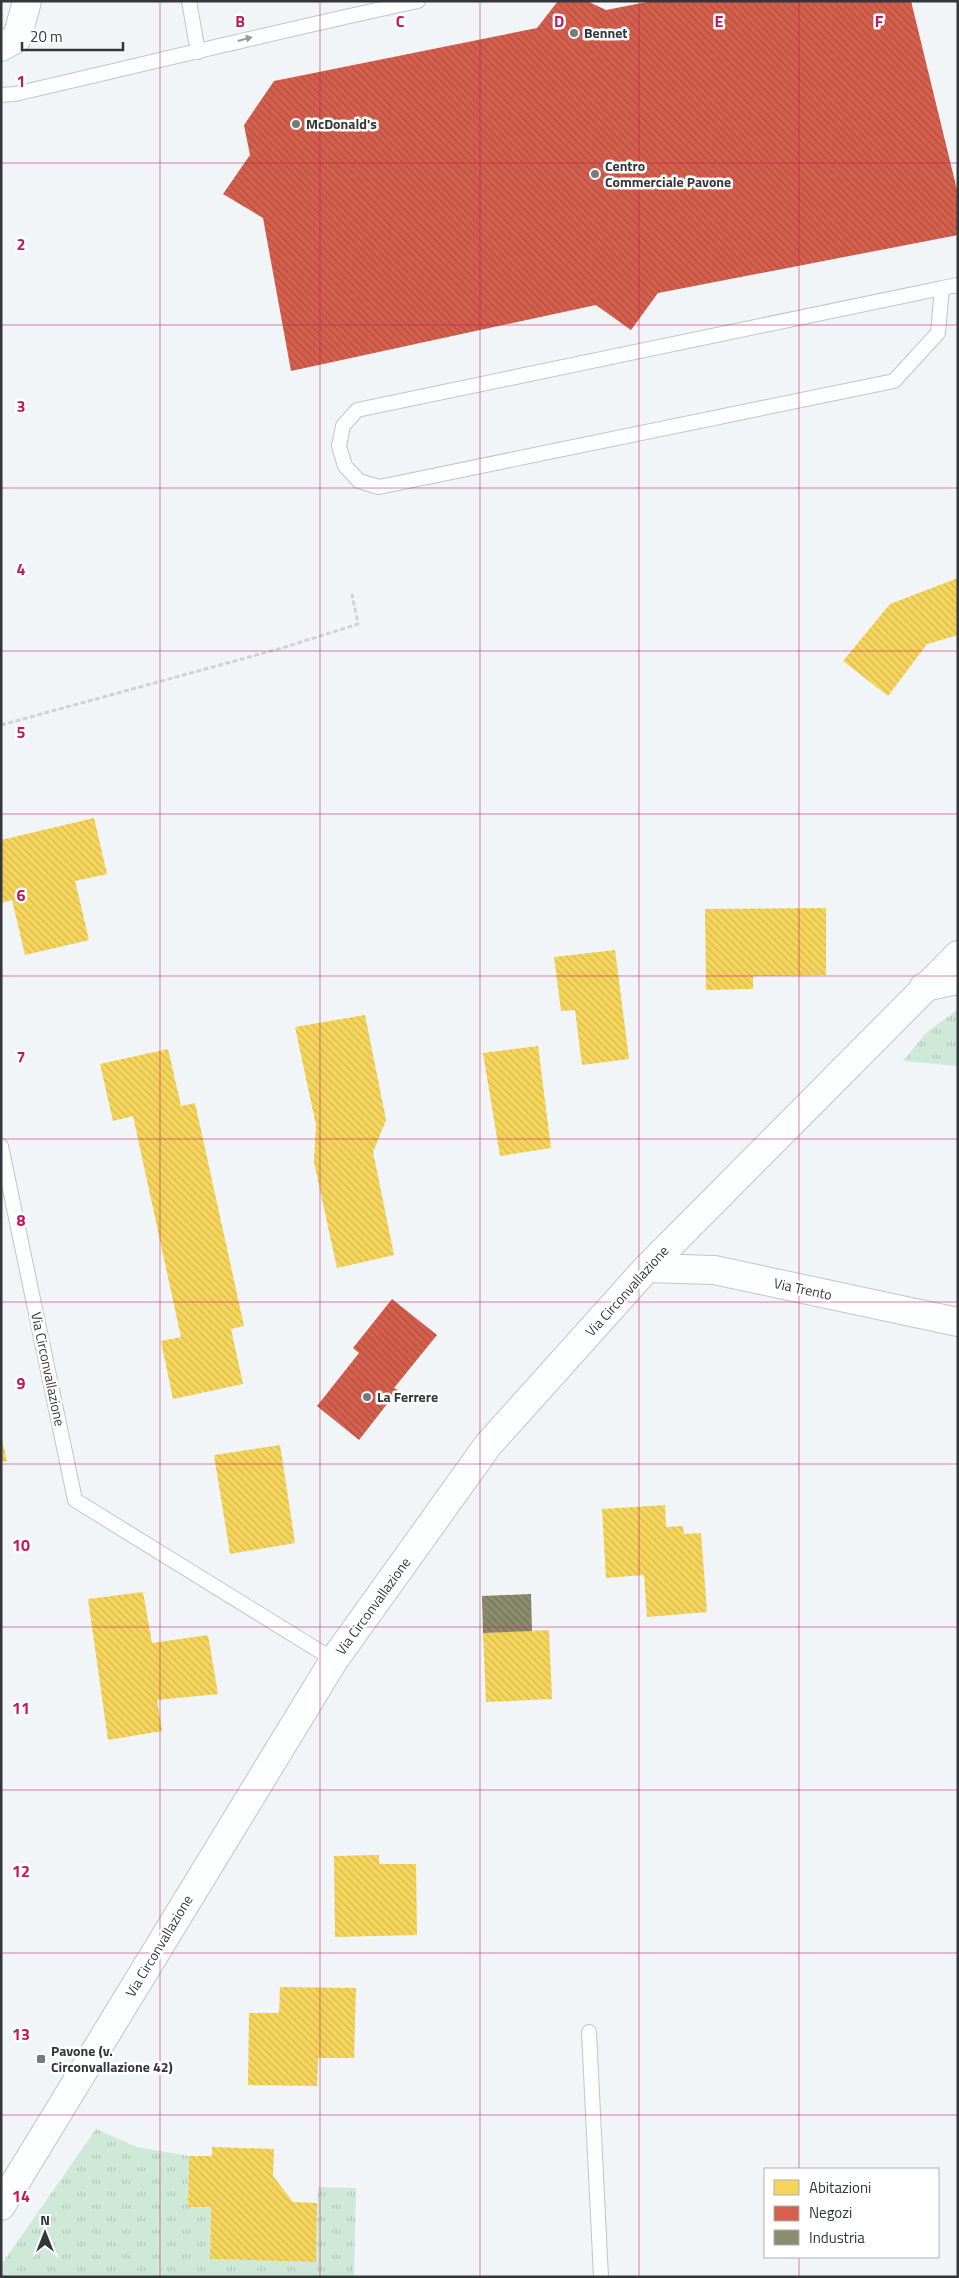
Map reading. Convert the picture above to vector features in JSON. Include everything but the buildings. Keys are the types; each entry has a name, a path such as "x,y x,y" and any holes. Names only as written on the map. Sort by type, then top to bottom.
{"main road":[{"path":"1,47 17,38 28,1"},
{"name":"Via Circonvallazione","path":"1,2206 334,1660 488,1445 646,1268 958,955"},
{"path":"924,987 958,980"},
{"name":"Via Trento","path":"646,1268 714,1270 958,1322"}],"lane":[{"path":"189,1 198,52"},
{"path":"1,94 15,94 198,52 277,31 418,1"},
{"path":"942,288 938,333 894,381 378,487 359,481 345,466 339,446 344,426 357,410 942,288 958,285"},
{"name":"Via Circonvallazione","path":"1,1146 75,1500 334,1660"},
{"path":"588,2032 601,2277"}],"path":[{"path":"1,725 282,648 358,624 352,594"}],"green space":[{"path":"958,1009 958,1066 903,1061 926,1033"},
{"path":"96,2129 137,2147 189,2156 188,2206 211,2207 210,2259 316,2262 318,2187 356,2188 354,2277 1,2277 1,2265"}],"place":[{"name":"Bennet","path":"574,33"},
{"name":"McDonald's","path":"296,124"},
{"name":"Centro Commerciale Pavone","path":"595,174"},
{"name":"La Ferrere","path":"367,1397"},
{"name":"Pavone (v. Circonvallazione 42)","path":"41,2059"}]}
